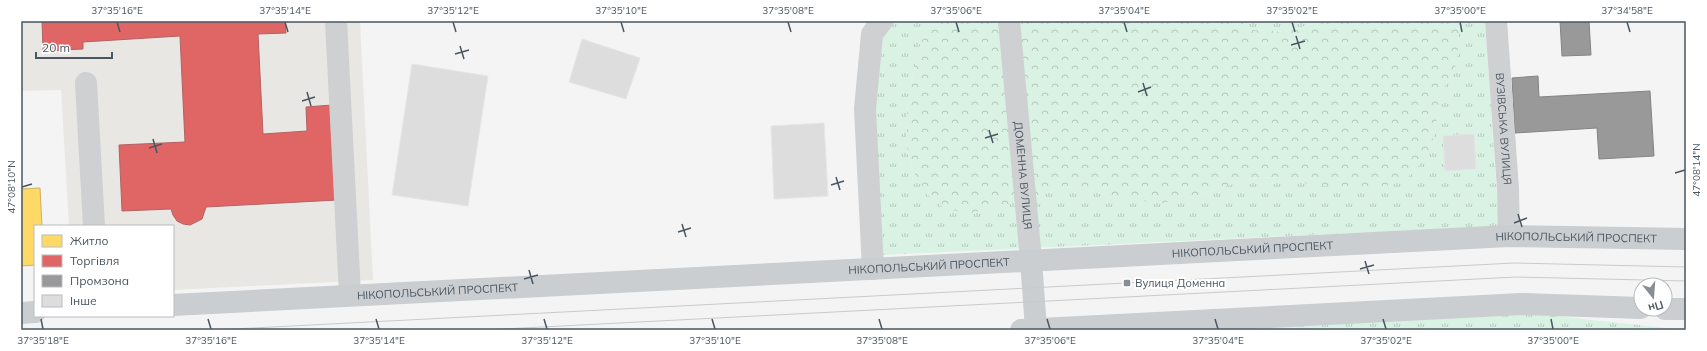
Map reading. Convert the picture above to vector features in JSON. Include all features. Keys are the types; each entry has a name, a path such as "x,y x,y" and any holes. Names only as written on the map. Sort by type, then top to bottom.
{"main road":[{"name":"НІКОПОЛЬСЬКИЙ ПРОСПЕКТ","path":"174,305 1509,236 1686,239"},
{"name":"ДОМЕННА ВУЛИЦЯ","path":"1031,260 1031,330"},
{"path":"1031,330 1521,304 1633,308"},
{"path":"1673,309 1686,310"},
{"path":"21,312 34,312"}],"street":[{"path":"336,21 350,295"},
{"path":"873,269 865,109 872,34 882,21"},
{"name":"ДОМЕННА ВУЛИЦЯ","path":"1009,21 1031,260"},
{"name":"ВУЗІВСЬКА ВУЛИЦЯ","path":"1496,21 1508,189 1509,236"},
{"path":"86,83 94,225"}],"shaded area":[{"path":"21,21 360,21 373,280 174,290 174,225 69,225 61,90 21,91"}],"green space":[{"path":"894,21 930,21 919,48 908,99 906,143 912,168 971,213 1002,206 1065,187 1092,190 1110,197 1133,199 1191,198 1247,179 1277,177 1309,184 1427,157 1435,133 1439,101 1444,87 1454,72 1457,60 1460,21 1485,21 1499,226 882,255 875,109 881,37"},
{"path":"930,21 1243,21 1254,30 1285,32 1322,21 1460,21 1457,60 1454,72 1444,87 1439,101 1435,133 1427,157 1408,177 1380,188 1349,189 1309,184 1277,177 1247,179 1191,198 1162,203 1110,197 1092,190 1065,187 1002,206 971,213 945,209 924,192 912,168 906,143 908,99 919,48"},
{"path":"1243,21 1322,21 1285,32 1254,30"},
{"path":"1517,312 1686,330 1192,330"}],"building: Житло":[{"path":"40,188 42,225 34,225 34,265 21,266 21,189"}],"building: Торгівля":[{"path":"42,21 285,21 286,33 258,34 263,134 307,131 306,107 332,105 337,200 206,207 202,219 190,225 177,221 171,209 122,211 119,145 185,142 180,36 83,42 83,49 43,51"}],"building: Промзона":[{"path":"1560,21 1589,21 1591,55 1562,56"},
{"path":"1538,76 1539,97 1650,91 1654,156 1599,159 1597,128 1515,133 1512,78"}],"building: Інше":[{"path":"582,39 640,58 626,99 569,82"},
{"path":"412,64 488,76 468,206 392,195"},
{"path":"824,123 828,196 774,199 771,126"},
{"path":"1474,134 1476,169 1445,171 1443,136"}],"tram line":[{"path":"214,330 1514,263 1686,267"},
{"path":"483,330 1516,277 1686,281"}],"place":[{"name":"Вулиця Доменна","path":"1127,283"}]}
